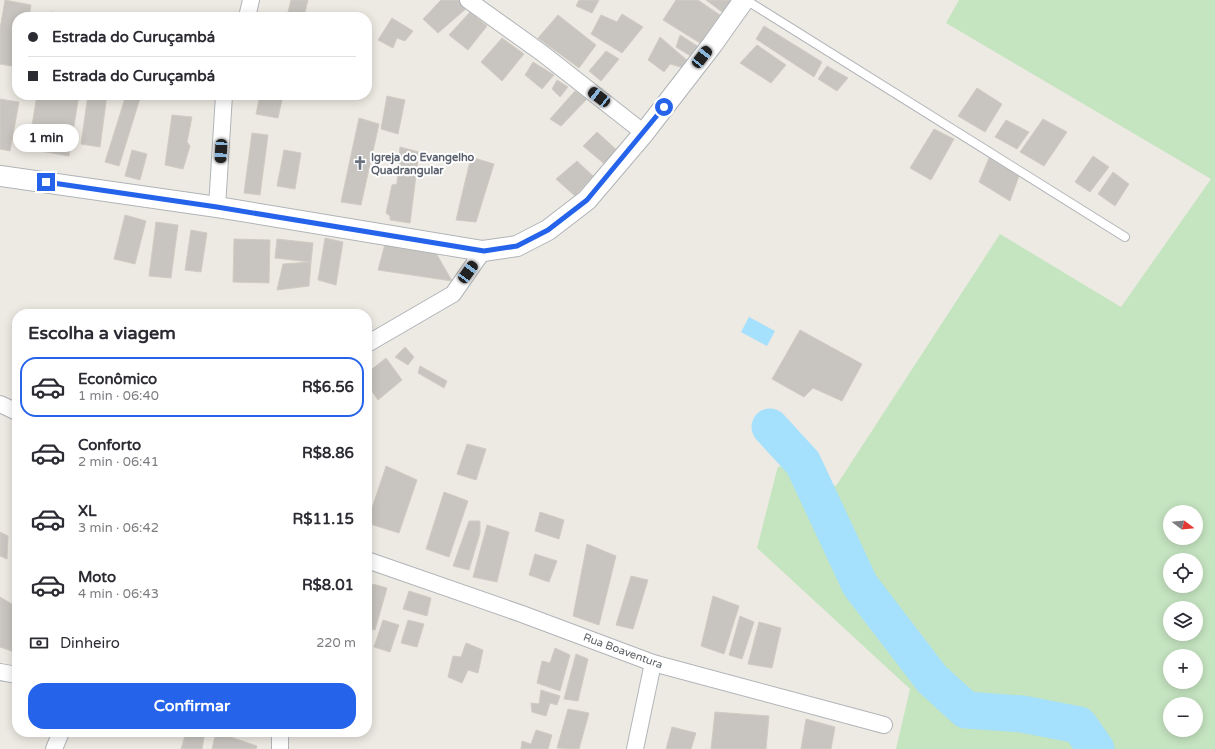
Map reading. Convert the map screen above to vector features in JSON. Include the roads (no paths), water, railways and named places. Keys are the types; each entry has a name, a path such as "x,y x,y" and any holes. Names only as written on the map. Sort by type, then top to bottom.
{"street":[{"path":"248,12 251,0"},
{"path":"468,0 542,53 644,132"},
{"path":"0,176 217,207 484,251 517,246 548,230 587,200 644,132 745,0"},
{"path":"217,207 224,100"},
{"path":"372,341 453,294 484,251"},
{"path":"0,404 12,410"},
{"name":"Rua Boaventura","path":"372,562 522,614 653,663 884,725"},
{"path":"635,749 653,663"},
{"path":"0,672 12,675"},
{"path":"54,749 59,737"},
{"path":"280,737 280,749"}],"lane":[{"path":"745,0 1126,237"}],"water":[{"path":"749,317 775,331 767,346 741,332"}],"waterway":[{"path":"770,427 803,463 860,585 932,679 966,710 1022,714 1079,725 1096,749"}],"place":[{"name":"Igreja do Evangelho Quadrangular","path":"360,163"}]}
